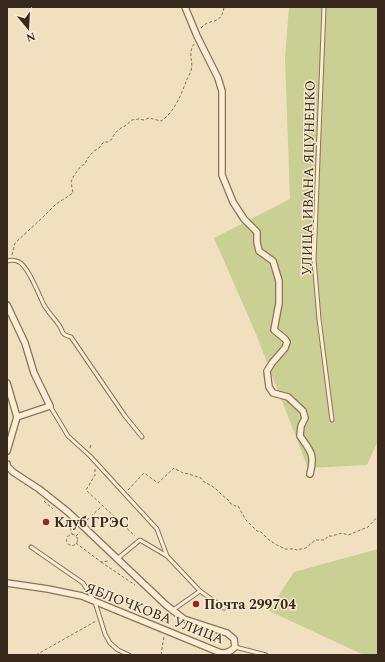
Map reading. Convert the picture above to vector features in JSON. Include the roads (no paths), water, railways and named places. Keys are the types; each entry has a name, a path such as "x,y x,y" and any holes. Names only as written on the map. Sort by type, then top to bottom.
{"street":[{"path":"185,7 197,37 218,78 222,91 222,175 233,202 244,219 257,232 259,251 273,261 279,280 279,303 274,330 285,339 286,342 285,348 267,371 269,387 273,393 288,398 303,411 305,418 301,426 300,436 310,451 313,462 310,474"},
{"path":"7,305 26,344 34,373 50,406 17,417"},
{"path":"7,383 17,417 7,451"},
{"name":"ЯБЛОЧКОВА УЛИЦА","path":"7,464 13,472 68,512 164,604 184,619 228,633 234,639 235,647 227,653 221,653 82,596 7,582"}],"lane":[{"name":"УЛИЦА ИВАНА ЯЦУНЕНКО","path":"324,7 314,260 319,319 332,420"},
{"path":"7,261 12,260 20,262 29,273 44,305 58,323 62,333 71,337 125,416 142,437"},
{"path":"50,406 68,436 90,456 157,529 166,556"},
{"path":"117,559 140,540 166,556 200,591 224,608"},
{"path":"31,547 83,583 95,602 105,634 110,643 118,650 128,655"},
{"path":"173,610 200,591"},
{"path":"235,647 266,655"}],"place":[{"name":"Клуб ГРЭС","path":"46,522"},
{"name":"Почта 299704","path":"196,604"}]}
